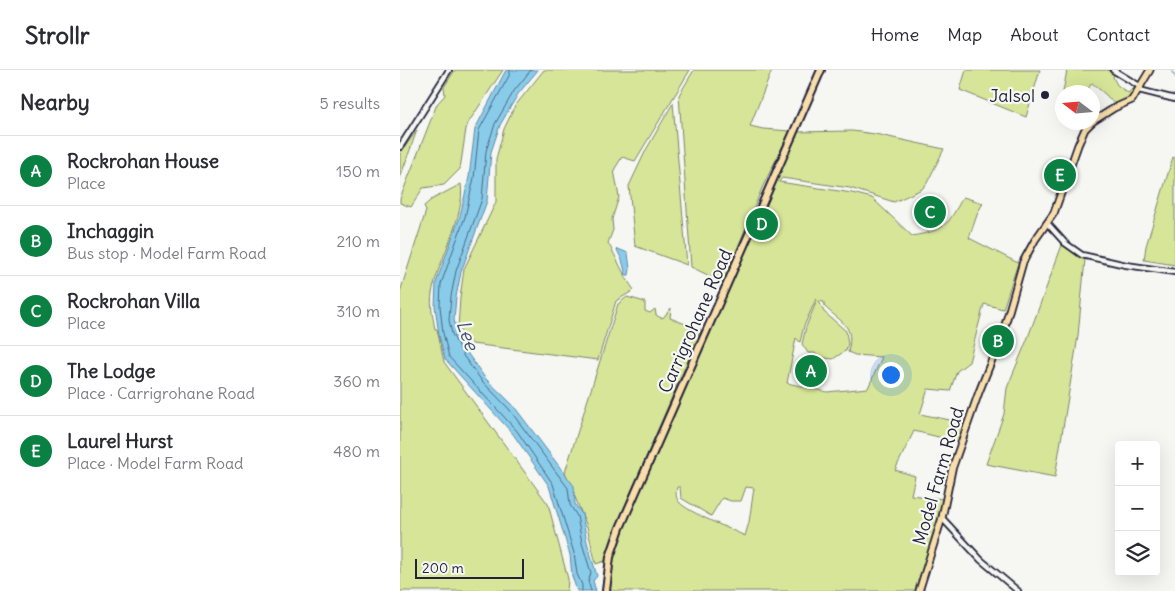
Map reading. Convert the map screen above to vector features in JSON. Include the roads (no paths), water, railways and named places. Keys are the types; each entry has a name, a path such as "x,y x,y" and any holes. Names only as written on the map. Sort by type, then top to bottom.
{"highway":[{"name":"Carrigrohane Road","path":"606,591 610,557 620,528 821,70"}],"main road":[{"name":"Model Farm Road","path":"1100,117 1114,108 1129,103 1135,97 1150,70"},
{"name":"Model Farm Road","path":"919,591 942,518 952,469 979,392 1003,332 1023,262 1035,240 1054,213 1085,130"}],"street":[{"path":"400,147 449,70"},
{"path":"1113,70 1140,89 1175,100"},
{"path":"1047,223 1065,242 1082,255 1126,265 1175,272"},
{"path":"942,518 981,560 1018,591"}],"water":[{"path":"506,70 538,70 518,94 500,125 491,152 487,201 461,272 454,320 457,332 468,354 485,378 513,405 574,486 575,504 582,514 587,542 597,576 593,581 596,591 577,591 572,576 570,555 549,486 513,434 445,359 439,335 435,306 436,283 460,216 469,177 475,129"},
{"path":"618,249 628,253 629,275 626,275"}],"waterway":[{"path":"1171,70 1175,77"}],"place":[{"name":"Jalsol","path":"1045,95"},
{"name":"Laurel Hurst","path":"1060,175"},
{"name":"Rockrohan Villa","path":"930,212"},
{"name":"The Lodge","path":"762,224"},
{"name":"Inchaggin","path":"998,341"},
{"name":"Rockrohan House","path":"811,371"}],"water label":[{"name":"Lee","path":"468,335"}]}
